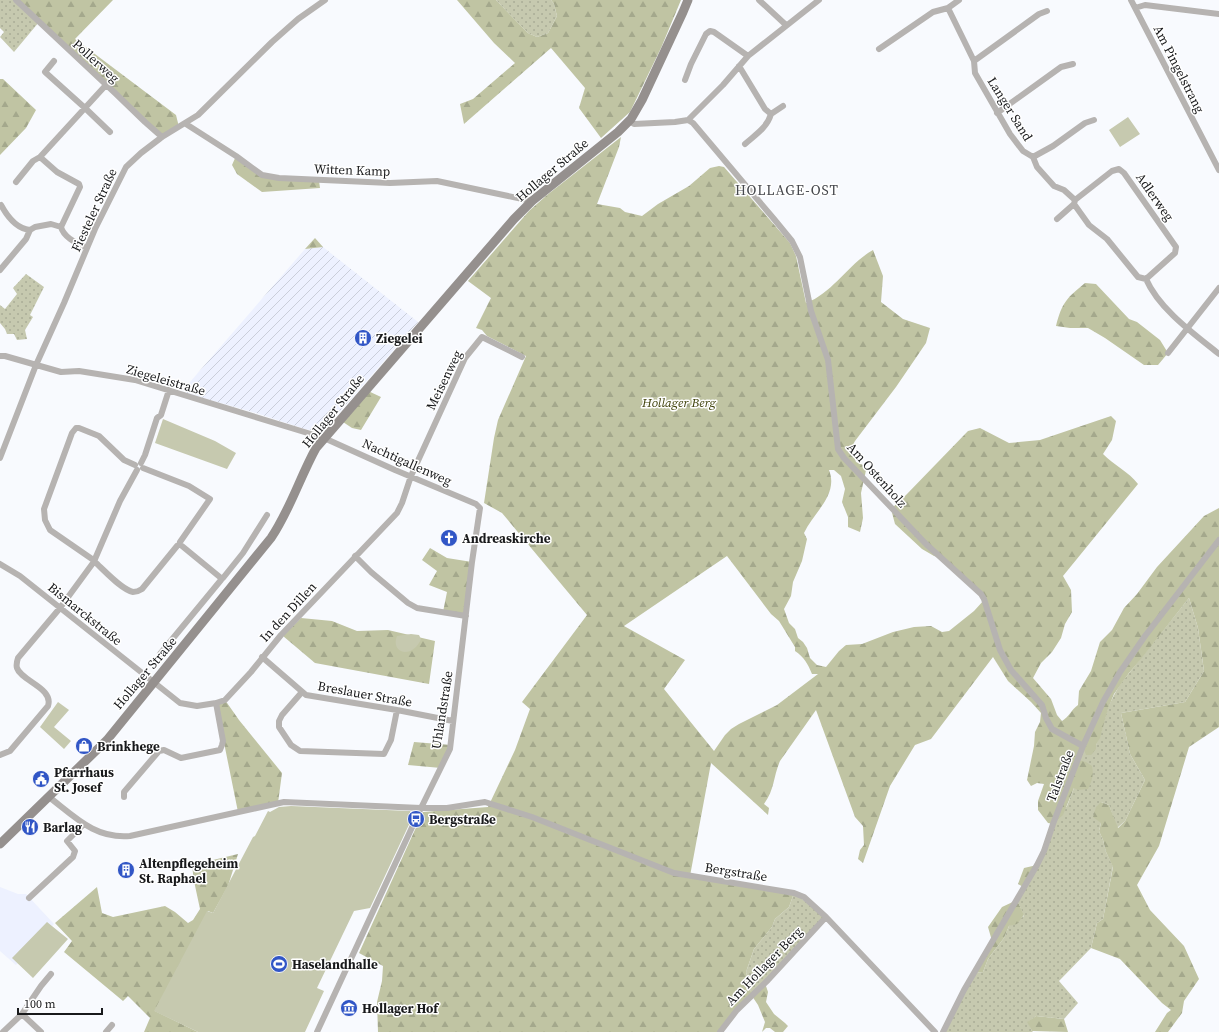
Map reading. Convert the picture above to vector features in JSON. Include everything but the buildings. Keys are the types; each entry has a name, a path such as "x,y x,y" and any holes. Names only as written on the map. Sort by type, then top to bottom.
{"main road":[{"name":"Hollager Straße","path":"1,842 107,740 233,587 281,524 307,464 316,448 491,245 532,201 618,132 629,121 642,100 688,0"}],"street":[{"name":"Pollerweg","path":"16,0 144,122 162,137"},
{"name":"Fiesteler Straße","path":"1,454 36,365 87,248 126,167 162,137 198,116 272,42 325,0"},
{"path":"759,0 786,25"},
{"path":"629,121 634,124 688,120 723,85 748,56 819,0"},
{"path":"879,49 933,12 948,8 959,0"},
{"name":"Am Pingelstrang","path":"1131,0 1219,170"},
{"path":"1135,8 1145,5 1219,14"},
{"name":"Langer Sand","path":"948,8 974,61 975,73 997,113 1023,151 1033,157 1037,167 1054,186 1064,190 1089,225 1107,239 1138,276 1146,279 1150,290 1178,321 1219,354"},
{"path":"974,61 1038,14 1047,11"},
{"path":"685,80 706,34 710,31 714,32 748,56"},
{"path":"54,61 45,72 110,132"},
{"path":"997,113 1061,67 1073,64"},
{"path":"739,66 765,109 771,114"},
{"path":"16,182 29,166 40,157 106,85"},
{"path":"745,144 766,126 769,122 771,114 783,106"},
{"name":"Am Ostenholz","path":"688,120 693,123 769,211 792,241 800,257 810,311 828,360 838,449 844,458 892,510 926,544 981,594 1000,650 1011,670 1042,705 1046,718 1052,728 1083,746"},
{"path":"1033,157 1053,146 1085,123 1094,120"},
{"name":"Witten Kamp","path":"186,124 236,156 262,175 279,178 390,183 437,182 532,201"},
{"path":"40,157 57,172 77,183 80,187 60,227"},
{"name":"Adlerweg","path":"1074,202 1112,171 1119,169 1124,173 1176,247 1175,253 1146,279"},
{"path":"1057,219 1074,202"},
{"path":"1,205 10,219 23,230 30,230 35,227 51,224 60,227 68,237 87,248"},
{"path":"0,270 26,239 30,230"},
{"path":"1168,353 1219,288"},
{"name":"Meisenweg","path":"411,476 465,358 479,340 482,337 522,357"},
{"name":"Ziegeleistraße","path":"0,356 5,356 61,372 79,371 136,380 324,438"},
{"path":"0,755 10,752 48,706 49,699 46,694 19,671 17,663 18,658 60,608 94,561 120,501 145,455 157,418 161,415 169,390"},
{"path":"79,428 99,436 124,460 139,467 189,486 210,499 180,545 142,589 138,592 132,592 121,585 94,561 50,530 45,520 44,509 72,433 79,428"},
{"name":"Nachtigallenweg","path":"324,438 476,504 480,508"},
{"name":"In den Dillen","path":"154,683 180,703 197,706 224,700 230,695 281,635 397,513 411,476"},
{"name":"Uhlandstraße","path":"317,1032 450,749 480,508"},
{"path":"160,654 243,553 267,515"},
{"name":"Talstraße","path":"943,1032 964,990 1038,865 1083,746 1103,702 1120,672 1145,636 1219,540"},
{"path":"180,545 233,587"},
{"path":"355,556 408,604 417,608 466,616"},
{"name":"Bismarckstraße","path":"0,564 20,576 154,683"},
{"name":"Breslauer Straße","path":"262,657 306,695 454,721"},
{"path":"302,692 282,715 279,721 280,727 291,745 300,751 384,754 391,740 397,710"},
{"path":"124,797 124,792 159,751 164,750 181,758 220,750 223,741 216,703"},
{"name":"Bergstraße","path":"49,797 84,824 105,834 122,836 284,802 421,808 447,808 485,802 532,817 674,873 794,893 804,897 826,917 935,1032"},
{"path":"29,898 73,857 75,851 67,842 84,824"},
{"name":"Am Hollager Berg","path":"720,1032 738,1010 826,917"},
{"path":"4,1032 22,1014 51,974"},
{"path":"22,1014 41,1032"},
{"path":"106,1032 112,1025"}],"shaded area":[{"path":"323,247 418,322 322,432 305,429 186,393 184,389 305,249"},
{"path":"0,887 18,894 26,894 54,924 16,965 0,951"}],"green space":[{"path":"0,0 16,0 39,22 14,52 0,37 4,32 0,28"},
{"path":"16,0 113,0 75,39 176,115 179,127 162,137"},
{"path":"457,0 496,0 528,33 537,37 548,33 557,16 554,4 551,0 681,0 661,48 630,112 601,138 579,108 585,88 551,48 464,124 460,104 473,99 515,63 494,43"},
{"path":"496,0 551,0 554,4 557,16 548,33 537,37 528,33"},
{"path":"0,79 3,79 36,110 26,128 0,155"},
{"path":"1128,117 1140,134 1120,147 1109,130"},
{"name":"Hollager Berg","path":"621,137 619,147 597,204 620,208 625,212 642,216 658,204 689,186 710,168 719,166 724,167 790,243 796,256 806,303 816,298 832,286 856,263 873,250 883,276 881,302 903,319 930,328 926,343 896,387 855,441 849,452 854,456 856,462 863,465 866,470 861,493 863,518 860,532 848,527 848,517 842,502 845,489 841,476 834,470 829,470 831,488 828,496 804,533 807,539 802,561 793,582 791,596 784,609 789,623 795,629 798,638 807,648 810,658 817,665 826,667 846,645 862,644 893,632 914,627 931,626 942,632 949,631 974,611 984,600 942,558 934,556 922,549 895,524 891,509 968,431 980,428 1009,443 1040,440 1111,416 1116,421 1112,440 1103,454 1138,484 1063,576 1071,590 1072,612 1065,624 1061,638 1052,652 1041,663 1033,678 1051,699 1057,715 1062,721 1078,705 1079,691 1091,671 1100,642 1112,630 1124,608 1137,594 1157,567 1204,516 1219,508 1219,727 1189,747 1159,846 1137,885 1150,910 1184,946 1199,979 1184,1001 1182,1013 1168,1032 1155,1032 1167,1013 1171,1010 1162,1003 1120,959 1091,948 1097,923 1103,919 1113,867 1099,831 1101,823 1093,817 1096,807 1101,802 1109,805 1118,828 1125,821 1145,780 1130,754 1121,713 1185,702 1204,671 1198,628 1189,598 1114,694 1100,738 1096,745 1096,749 1091,755 1086,755 1083,747 1078,760 1086,762 1092,766 1092,781 1088,789 1078,790 1074,788 1063,815 1053,824 1048,823 1038,810 1038,801 1044,784 1037,783 1031,786 1027,780 1034,746 1035,732 1040,722 1041,713 1008,681 993,657 931,739 915,745 890,786 863,863 858,859 860,850 864,845 863,826 855,817 816,710 780,761 768,799 764,804 769,808 768,815 711,763 690,876 794,893 789,907 775,919 772,927 754,949 746,972 752,996 720,1032 378,1032 377,1002 382,981 383,966 359,953 423,812 488,807 515,750 530,709 522,702 587,615 502,513 484,503 498,420 526,356 487,336 482,330 476,328 491,298 468,281 529,211","holes":["727,556 771,614 779,621 795,647 795,651 805,661 812,674 818,674 777,705 731,729 714,751 664,689 685,660 624,626"]},
{"path":"236,156 262,175 319,181 320,188 262,192 237,174 232,165"},
{"path":"315,238 323,247 305,249"},
{"path":"26,274 44,287 30,315 33,317 25,330 27,339 17,340 14,334 7,334 0,323 0,305 5,309 17,294 13,288"},
{"path":"1085,283 1096,284 1129,319 1137,322 1160,340 1168,353 1158,365 1144,365 1088,328 1056,326 1066,301"},
{"path":"366,390 381,397 361,430 352,428 340,420"},
{"path":"163,419 215,441 236,453 227,469 155,443"},
{"path":"430,548 447,558 472,562 466,616 443,612 447,592 429,585 437,571 422,560"},
{"path":"1189,598 1198,628 1204,671 1185,702 1121,713 1130,754 1145,780 1125,821 1117,828 1109,805 1101,802 1101,823 1099,831 1106,852 1113,866 1103,919 1097,923 1091,948 1059,981 1078,1003 1064,1019 1036,1016 1028,1022 1033,1032 943,1032 974,973 983,972 988,959 1004,938 1009,926 1024,916 1017,900 1025,888 1053,824 1067,806 1074,788 1078,760 1083,746 1096,745 1108,708 1118,688"},
{"path":"301,618 332,621 357,631 388,630 435,641 429,684 315,663 283,636"},
{"path":"411,634 419,635 421,639 417,645 413,650 408,652 399,650 396,642 397,636"},
{"path":"225,700 239,720 282,773 278,803 238,812 216,703"},
{"path":"58,702 69,710 54,727 71,741 64,749 40,727"},
{"path":"414,742 451,745 441,768 408,765"},
{"path":"291,806 410,811 413,816 370,908 354,911 317,988 324,991 305,1032 198,1032 154,1011 207,911 213,913 268,811 270,812 279,807"},
{"path":"238,854 228,886 213,913 208,911 155,1011 198,1032 144,1032 150,1018 128,996 123,1001 64,952 72,941 55,923 97,887 102,913 113,917 165,906 188,923 193,920 200,909 192,865"},
{"path":"1037,865 1025,888 1018,884 1024,868"},
{"path":"794,893 826,917 752,996 746,972 754,949 772,927 775,919 789,907"},
{"path":"1017,900 1024,915 1017,924 1009,926 1004,938 988,959 983,972 974,973 992,941 988,927 1002,907"},
{"path":"47,922 68,939 33,978 12,958"},
{"path":"765,983 768,992 766,1002 774,1014 788,1026 783,1032 775,1032 770,1028 766,1028 762,1032 765,1022 758,1005 752,996"},
{"path":"1036,1016 1064,1019 1068,1032 1032,1031 1027,1022"}],"place":[{"name":"Ziegelei","path":"363,338"},
{"name":"Andreaskirche","path":"449,538"},
{"name":"Brinkhege","path":"84,746"},
{"name":"Pfarrhaus St. Josef","path":"41,779"},
{"name":"Bergstraße","path":"416,819"},
{"name":"Barlag","path":"30,827"},
{"name":"Altenpflegeheim St. Raphael","path":"126,870"},
{"name":"Haselandhalle","path":"279,964"},
{"name":"Hollager Hof","path":"349,1008"}],"district":[{"name":"HOLLAGE-OST","path":"787,190"}]}
